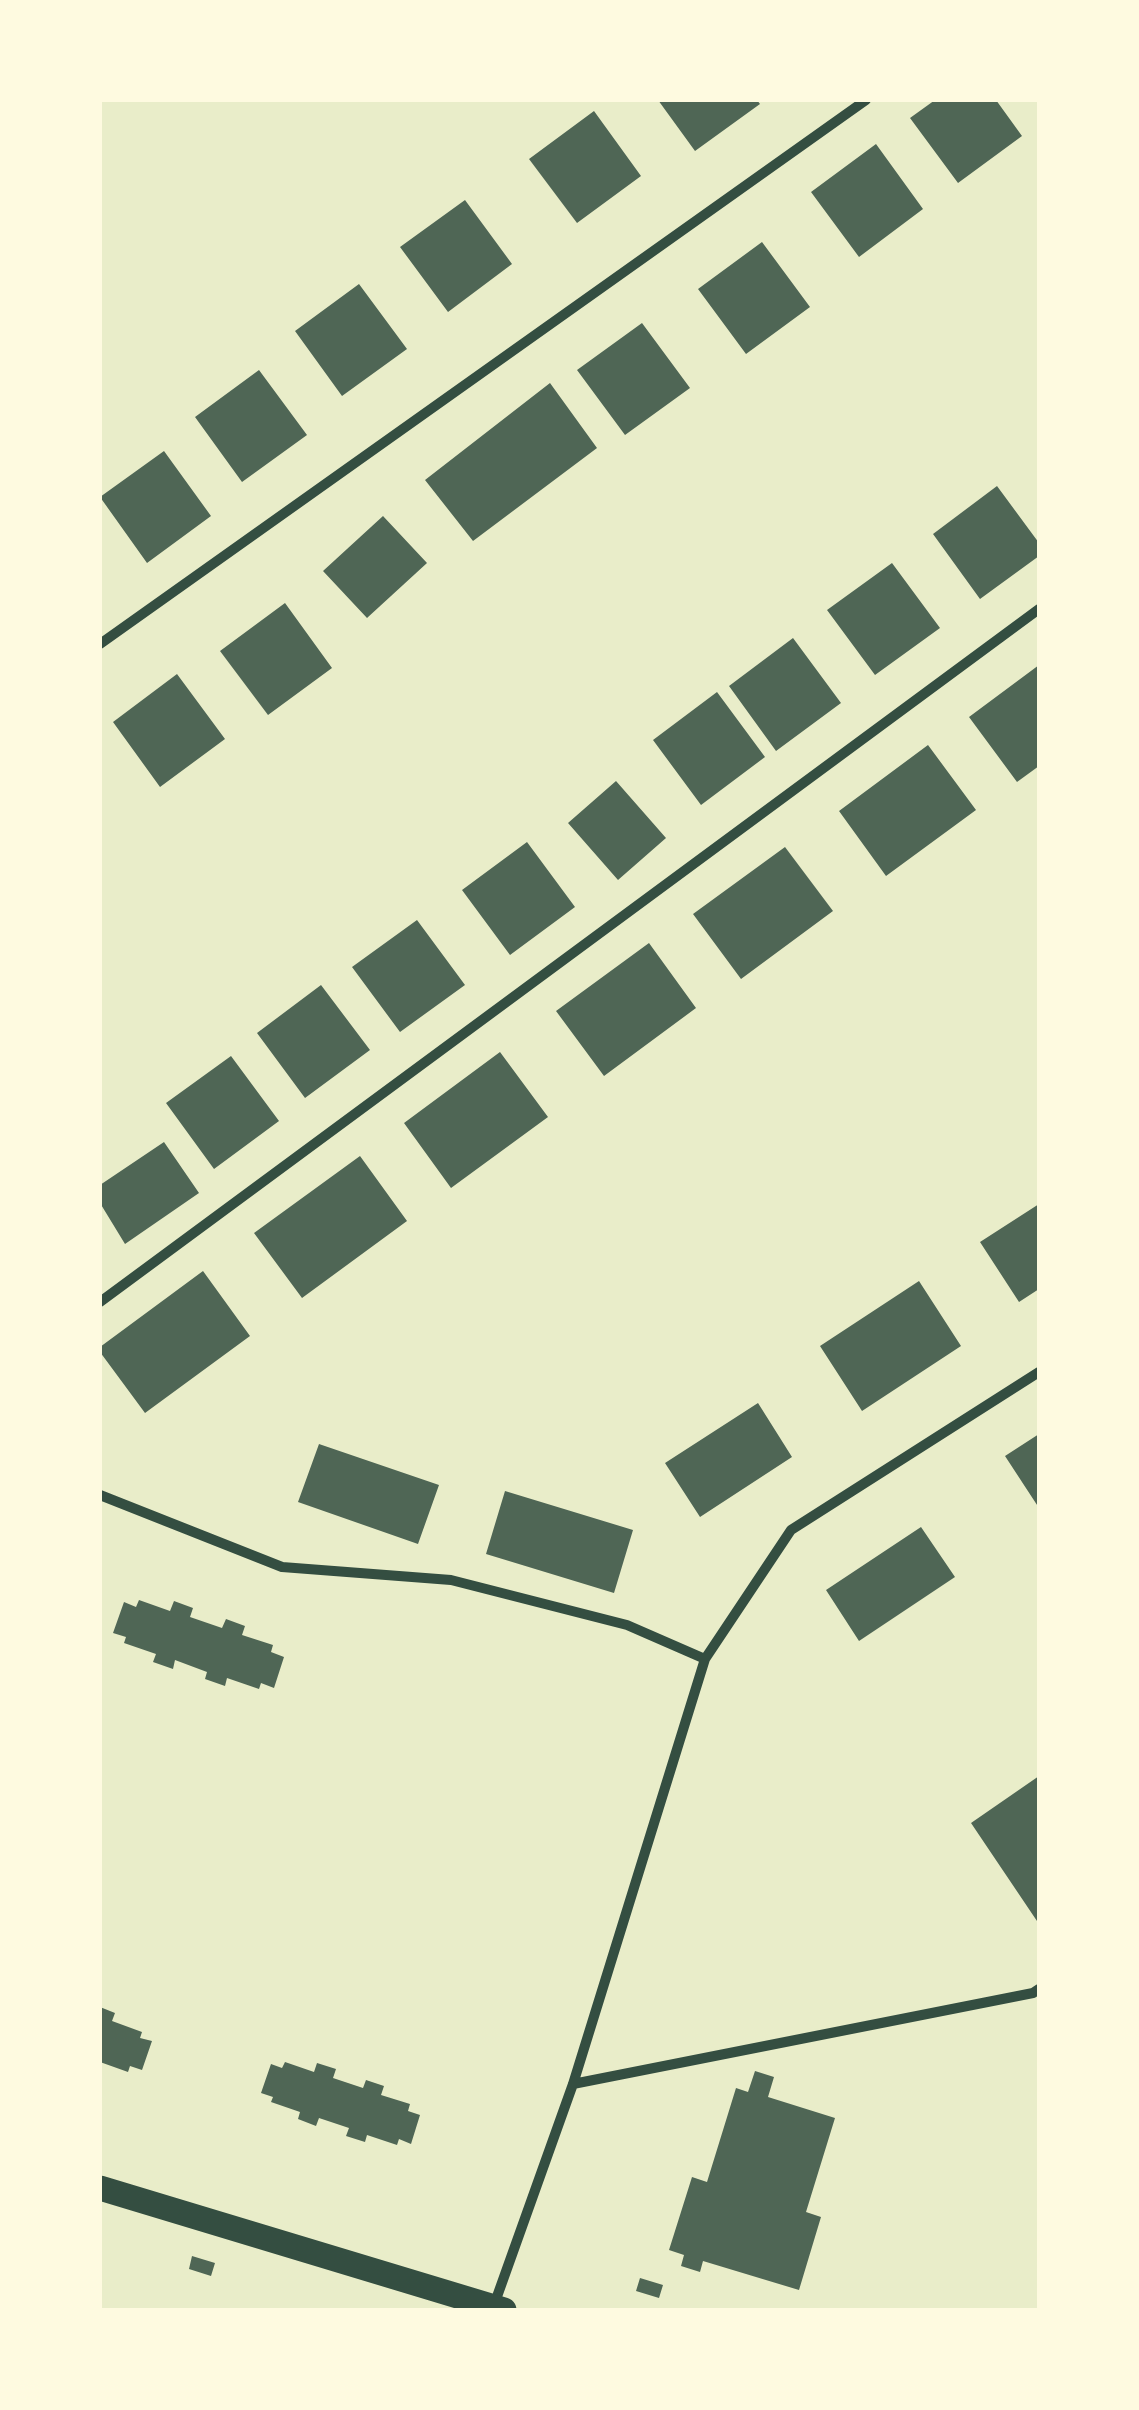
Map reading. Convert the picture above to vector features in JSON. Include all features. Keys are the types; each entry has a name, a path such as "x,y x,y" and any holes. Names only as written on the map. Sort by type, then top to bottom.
{"main road":[{"path":"100,2188 497,2309"}],"street":[{"path":"100,644 866,100"},
{"path":"100,1302 1039,610"},
{"path":"497,2309 573,2084 706,1659 791,1530 1039,1372"},
{"path":"100,1494 282,1566 451,1580 627,1625 706,1659"},
{"path":"573,2084 1039,1989"}],"building":[{"path":"658,100 757,100 760,104 695,151"},
{"path":"935,100 996,100 1022,136 958,183 910,118"},
{"path":"594,111 641,176 577,223 529,159"},
{"path":"876,144 923,209 859,257 811,192"},
{"path":"465,200 512,264 448,312 400,247"},
{"path":"762,242 810,307 746,354 698,289"},
{"path":"359,284 407,349 342,396 295,331"},
{"path":"642,323 690,388 625,435 577,370"},
{"path":"259,370 307,435 242,482 195,417"},
{"path":"550,383 597,448 473,541 425,480"},
{"path":"164,451 211,516 147,563 100,497"},
{"path":"997,486 1039,543 1039,556 980,599 933,534"},
{"path":"383,516 427,563 367,618 323,571"},
{"path":"892,563 940,628 875,675 827,610"},
{"path":"285,603 332,668 268,715 220,651"},
{"path":"793,638 841,703 776,751 729,686"},
{"path":"1039,665 1039,766 1017,782 969,717"},
{"path":"177,674 225,739 160,787 113,722"},
{"path":"717,692 765,757 701,805 653,740"},
{"path":"928,745 976,810 886,876 839,811"},
{"path":"616,781 666,838 618,880 568,823"},
{"path":"527,842 575,907 510,955 462,890"},
{"path":"785,847 833,911 741,979 693,914"},
{"path":"417,920 465,985 400,1032 352,967"},
{"path":"649,943 696,1008 604,1076 556,1011"},
{"path":"321,985 370,1050 305,1098 257,1033"},
{"path":"500,1052 548,1117 451,1188 404,1123"},
{"path":"231,1056 279,1121 214,1169 166,1103"},
{"path":"164,1142 199,1193 125,1244 100,1203 100,1185"},
{"path":"360,1156 407,1221 302,1298 254,1233"},
{"path":"1039,1204 1039,1289 1019,1302 980,1242"},
{"path":"203,1271 250,1336 145,1413 100,1347"},
{"path":"919,1281 961,1346 862,1411 820,1346"},
{"path":"758,1403 792,1457 700,1517 665,1463"},
{"path":"1039,1434 1039,1508 1005,1456"},
{"path":"319,1444 439,1485 418,1544 298,1502"},
{"path":"505,1491 633,1530 614,1593 486,1554"},
{"path":"921,1527 955,1577 859,1641 826,1590"},
{"path":"139,1600 170,1611 174,1601 193,1608 190,1617 222,1628 226,1619 245,1626 242,1635 273,1645 271,1652 284,1657 274,1688 261,1683 259,1689 227,1678 225,1686 205,1679 207,1672 175,1660 173,1669 153,1662 156,1654 124,1643 126,1637 113,1633 124,1602 136,1607"},
{"path":"1039,1776 1039,1924 971,1823"},
{"path":"100,2007 115,2013 112,2021 142,2032 140,2038 152,2041 142,2070 130,2066 128,2072 100,2062"},
{"path":"285,2062 314,2072 317,2063 336,2069 333,2078 363,2088 366,2080 384,2086 381,2095 410,2104 408,2111 420,2115 411,2144 399,2139 397,2145 367,2135 365,2142 346,2136 349,2128 319,2118 316,2126 298,2119 300,2112 271,2102 273,2097 261,2093 271,2064 282,2068"},
{"path":"755,2071 774,2077 768,2097 835,2118 806,2212 821,2217 799,2290 703,2261 700,2272 681,2266 684,2255 669,2250 692,2177 707,2182 736,2088 748,2092"},
{"path":"192,2256 215,2263 211,2276 189,2269"},
{"path":"640,2278 663,2285 659,2298 636,2291"}]}
